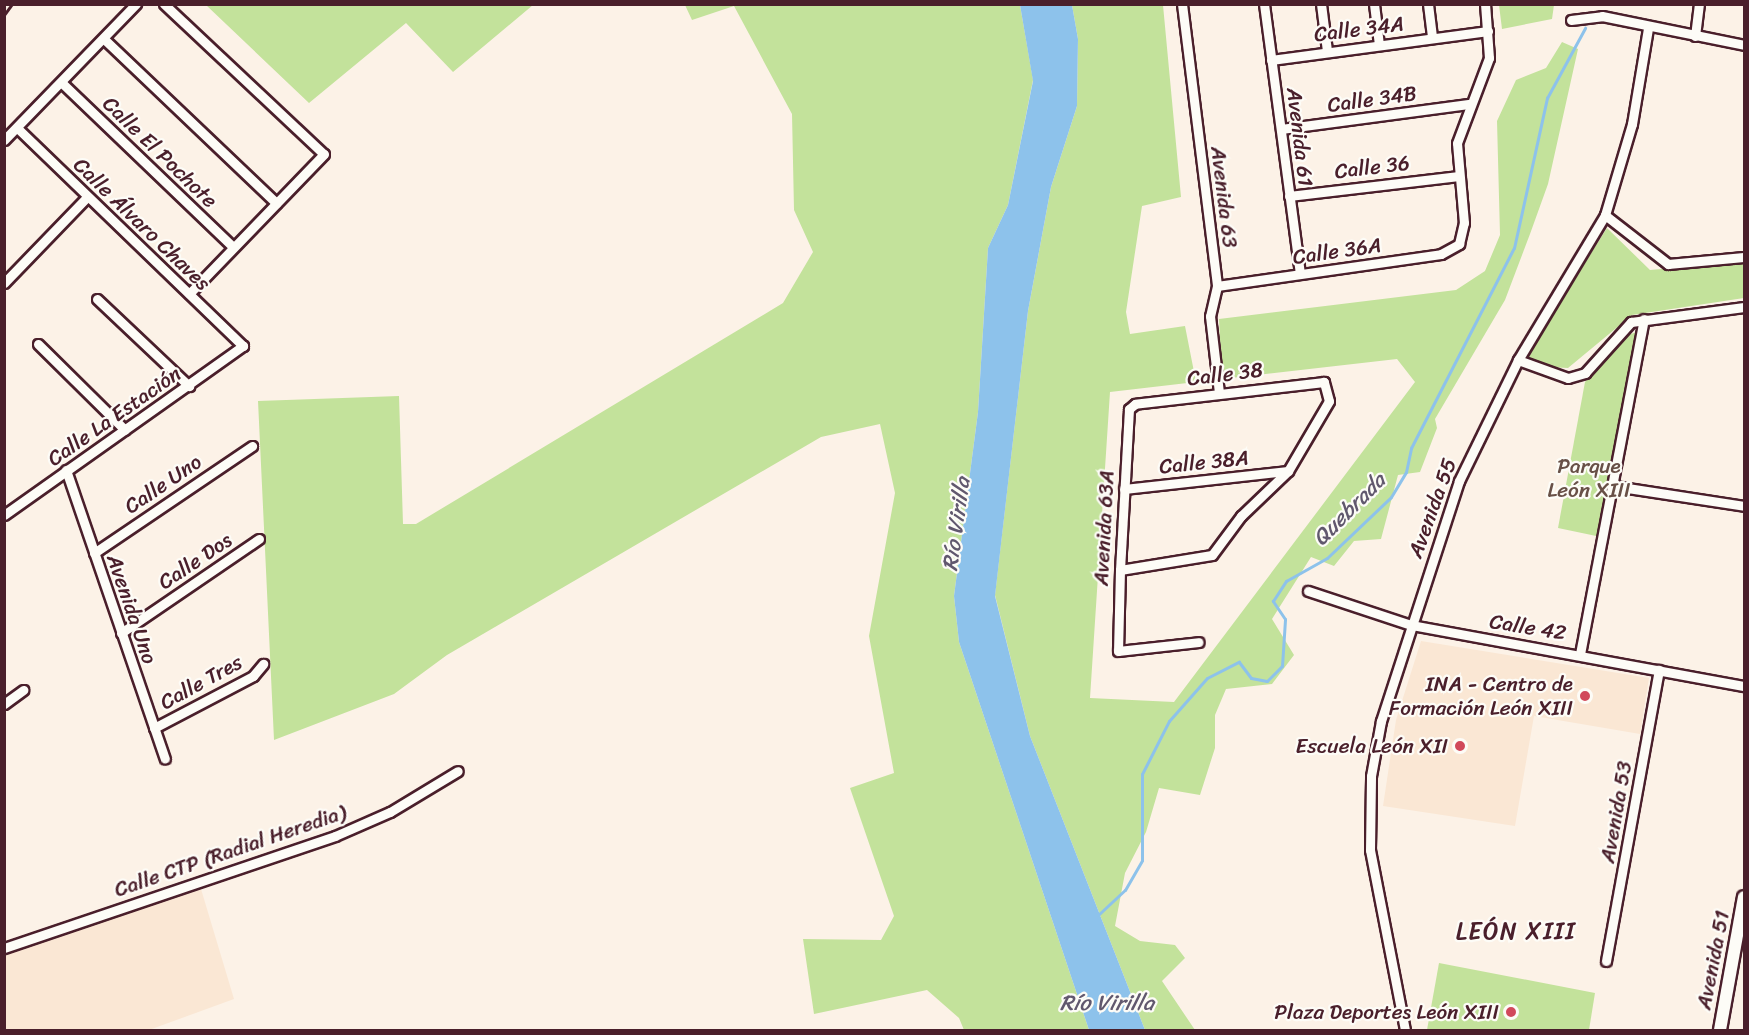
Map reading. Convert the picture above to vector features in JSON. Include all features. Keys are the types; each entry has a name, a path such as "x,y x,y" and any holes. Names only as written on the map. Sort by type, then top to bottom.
{"street":[{"path":"4,140 62,83 136,4"},
{"path":"164,4 324,154 189,294"},
{"name":"Avenida 63","path":"1182,4 1218,286 1210,316 1219,393"},
{"name":"Avenida 61","path":"1264,4 1300,274"},
{"path":"1321,4 1327,51"},
{"path":"1374,4 1379,45"},
{"path":"1428,4 1432,38"},
{"path":"1459,176 1457,143 1468,104 1488,60 1485,4"},
{"path":"1695,36 1699,4"},
{"path":"1571,20 1602,16 1648,28 1744,45"},
{"name":"Avenida 55","path":"1405,1030 1396,967 1374,883 1370,804 1381,722 1459,481 1518,360 1605,215 1632,124 1648,28"},
{"name":"Calle 34A","path":"1271,60 1488,31"},
{"path":"104,39 276,203"},
{"name":"Calle El Pochote","path":"62,83 233,248"},
{"name":"Calle 34B","path":"1281,129 1468,104"},
{"name":"Calle Álvaro Chaves","path":"17,128 86,198 243,346"},
{"name":"Calle 36A","path":"1218,286 1441,254 1459,244 1464,223 1459,176"},
{"name":"Calle 36","path":"1289,196 1459,176"},
{"path":"4,283 86,198"},
{"path":"1605,215 1668,264 1744,257"},
{"path":"97,299 189,386"},
{"path":"1518,360 1550,375 1585,373 1631,322 1744,307"},
{"path":"1580,654 1614,486 1644,319"},
{"path":"38,344 124,430"},
{"name":"Calle La Estación","path":"4,515 243,346"},
{"name":"Calle 38","path":"1130,407 1219,393 1324,382 1329,402 1288,471"},
{"name":"Avenida 63A","path":"1130,407 1120,570 1118,651 1199,642"},
{"name":"Calle Uno","path":"94,553 252,446"},
{"name":"Avenida Uno","path":"66,470 165,759"},
{"path":"1120,570 1203,560 1288,471"},
{"name":"Calle 38A","path":"1124,489 1288,471"},
{"path":"1614,486 1744,506"},
{"name":"Calle Dos","path":"121,633 259,539"},
{"name":"Calle 42","path":"1308,591 1411,625 1580,654 1744,686"},
{"name":"Calle Tres","path":"154,728 253,676 263,664"},
{"name":"Avenida 53","path":"1606,961 1659,670"},
{"path":"4,704 23,690"},
{"name":"Calle CTP (Radial Heredia)","path":"4,948 335,836 390,812 458,771"},
{"name":"Avenida 51","path":"1720,1030 1744,904"}],"shaded area":[{"name":"Escuela León XII","path":"1421,641 1649,678 1640,734 1534,716 1515,826 1383,806 1396,720"},
{"path":"201,889 234,999 149,1030 5,1030 5,954"}],"green space":[{"path":"206,5 533,5 453,72 406,23 309,103"},
{"path":"685,5 1020,5 1033,80 1008,205 988,248 978,412 954,596 959,642 1089,1030 964,1030 959,1018 927,990 814,1014 803,939 881,940 894,916 850,788 894,773 869,636 895,493 880,424 821,437 447,655 394,694 274,740 258,401 399,396 403,524 416,524 783,303 813,252 794,210 792,114 734,6 692,20"},
{"path":"1072,5 1163,5 1181,197 1142,206 1126,312 1130,334 1185,326 1196,382 1110,392 1090,698 1174,702 1415,382 1397,359 1222,379 1219,319 1456,290 1485,271 1500,235 1497,121 1516,80 1546,68 1562,42 1578,49 1548,184 1530,234 1505,300 1435,419 1437,428 1420,472 1398,475 1381,539 1354,541 1334,566 1311,557 1272,619 1294,655 1272,684 1226,689 1215,715 1215,748 1200,795 1159,788 1146,832 1125,873 1115,926 1140,941 1175,945 1185,958 1162,981 1195,1030 1145,1030 1030,736 995,595 1028,311 1051,187 1077,106 1078,39"},
{"path":"1499,5 1554,5 1552,19 1502,29"},
{"path":"1607,228 1650,270 1744,262 1744,298 1632,315 1568,368 1548,367 1526,356"},
{"name":"Parque León XIII","path":"1639,331 1601,537 1558,528 1585,382 1623,337"},
{"name":"Plaza Deportes León XIII","path":"1439,963 1595,993 1589,1030 1427,1030"}],"water":[{"name":"Río Virilla","path":"1020,5 1072,5 1078,39 1077,106 1051,187 1028,311 995,596 1030,736 1145,1030 1089,1030 959,642 954,596 978,412 988,248 1008,205 1033,81"}],"waterway":[{"name":"Quebrada","path":"1098,915 1125,890 1142,860 1142,774 1169,721 1207,678 1239,662 1251,678 1267,681 1282,666 1285,619 1273,601 1286,581 1327,558 1391,497 1406,472 1411,448 1514,248 1547,98 1585,28"}],"railway":[{"path":"4,15 12,4"}],"place":[{"name":"INA - Centro de Formación León XIII","path":"1585,696"},
{"name":"Escuela León XII","path":"1460,746"},
{"name":"Plaza Deportes León XIII","path":"1511,1012"}],"district":[{"name":"LEÓN XIII","path":"1516,932"}]}
